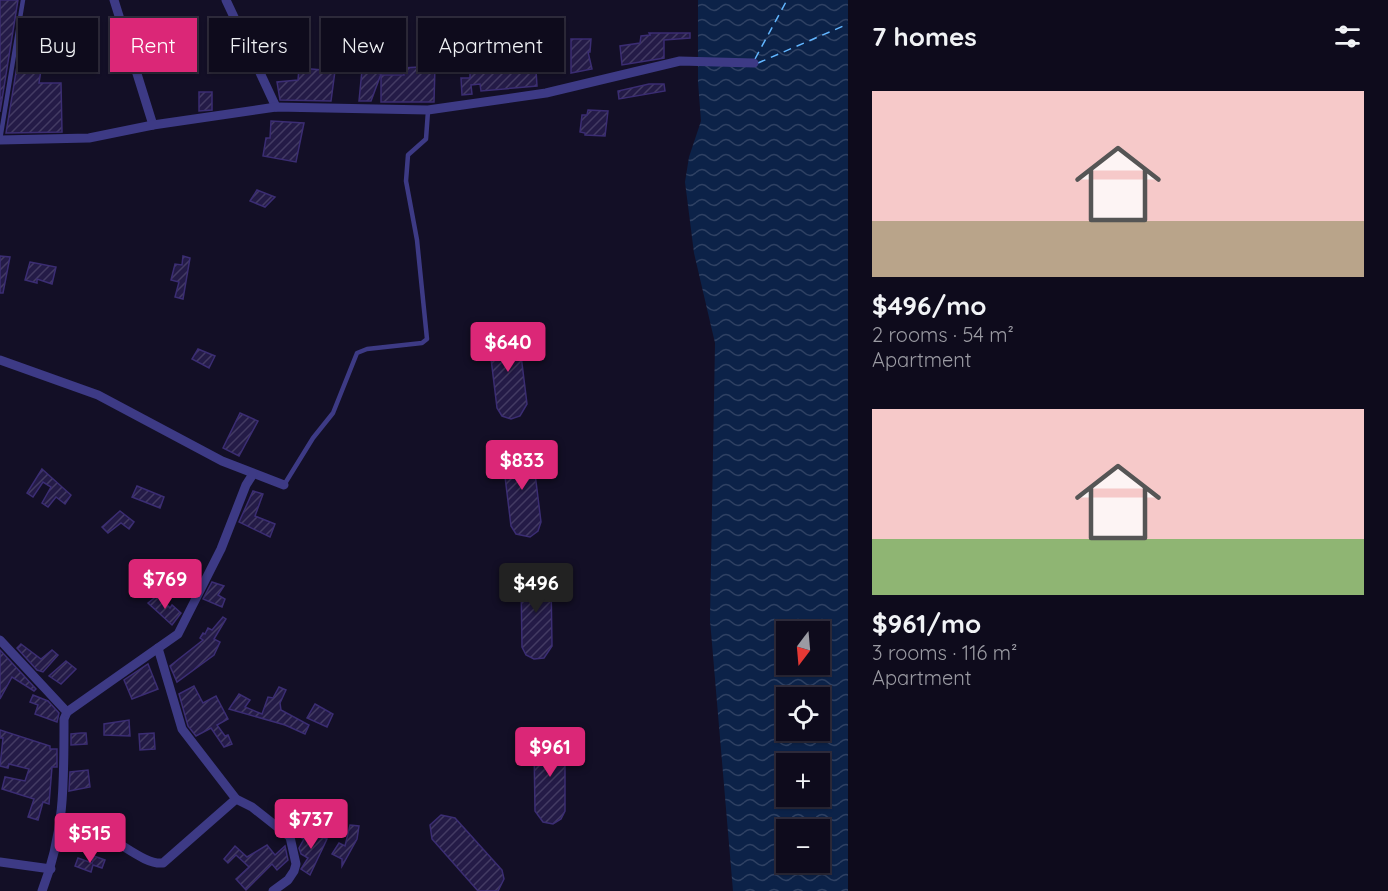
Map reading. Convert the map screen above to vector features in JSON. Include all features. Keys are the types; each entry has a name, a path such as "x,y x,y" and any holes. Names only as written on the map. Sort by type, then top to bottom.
{"street":[{"path":"114,0 153,125"},
{"path":"226,0 276,107"},
{"path":"0,140 89,138 153,125 276,107 428,110 546,93 680,61 754,63"},
{"path":"0,360 98,395 222,461 285,485"},
{"path":"42,891 51,869 64,804 64,718 67,712 178,634 221,549 246,485 254,474"},
{"path":"0,639 67,712"},
{"path":"158,648 182,729 236,799 252,807 290,837 296,864 294,871 288,880 273,891"},
{"path":"60,831 70,826 84,828 109,837 153,862 163,863 236,799"},
{"path":"0,862 51,869"}],"lane":[{"path":"0,140 23,0"},
{"path":"285,485 313,438 333,413 357,353 367,349 422,343 427,339 417,240 406,181 408,155 426,139 428,110"}],"water":[{"path":"698,0 848,0 848,891 733,891 710,620 715,343 694,253 685,182 689,157 701,121 698,82"}],"building":[{"path":"0,0 18,0 0,112"},
{"path":"649,33 690,33 690,38 664,40 664,58 622,65 620,46 640,43 641,36 650,35"},
{"path":"571,39 591,39 590,52 588,52 592,69 571,73"},
{"path":"17,66 18,72 41,72 39,83 61,83 62,132 6,133"},
{"path":"418,67 418,72 435,72 434,102 381,102 381,75 404,75 406,68"},
{"path":"309,69 335,72 331,101 280,100 277,82 298,80 299,72 309,72"},
{"path":"362,72 381,74 371,101 359,101"},
{"path":"470,72 536,72 537,86 481,91 480,84 471,85 472,94 462,95 461,78 470,78"},
{"path":"649,84 664,84 665,91 619,99 618,91"},
{"path":"199,92 212,92 212,110 199,111"},
{"path":"588,110 608,111 605,136 585,135 580,132 582,115 587,115"},
{"path":"271,121 304,123 296,162 263,156 266,138 270,138"},
{"path":"257,190 275,197 265,207 250,201"},
{"path":"0,256 10,257 3,293 0,293"},
{"path":"183,256 190,258 183,299 175,297 179,282 171,280 175,264 182,265"},
{"path":"30,262 56,267 52,284 37,279 37,283 25,280"},
{"path":"505,327 514,331 519,339 527,404 520,416 511,419 502,416 497,408 489,342 495,330"},
{"path":"198,349 215,356 209,368 192,359"},
{"path":"240,413 258,421 239,456 223,448"},
{"path":"519,445 528,449 533,457 541,522 538,531 530,537 516,534 511,526 503,460 506,451"},
{"path":"42,469 71,495 65,504 56,497 48,507 42,503 51,487 43,482 33,497 27,493"},
{"path":"137,486 164,497 160,508 132,497"},
{"path":"253,491 263,494 255,516 275,524 270,537 239,522"},
{"path":"120,511 134,522 129,529 121,523 108,533 102,527"},
{"path":"538,568 547,572 551,581 552,646 544,658 534,659 526,655 522,647 521,581 529,569"},
{"path":"212,582 224,586 218,595 225,599 222,607 203,599"},
{"path":"158,595 170,608 172,605 181,613 172,625 148,603"},
{"path":"223,617 226,619 214,639 220,642 214,655 177,682 170,666 203,640 200,638 203,633 205,634 208,628 212,630"},
{"path":"21,644 41,659 52,650 58,655 43,672 37,670 17,648"},
{"path":"0,650 36,689 34,691 12,677 0,699"},
{"path":"66,661 76,669 61,684 49,676"},
{"path":"148,664 158,689 132,699 124,680"},
{"path":"194,686 203,703 216,696 228,719 217,725 225,736 228,735 232,744 224,747 211,728 196,736 188,726 179,694"},
{"path":"279,687 286,690 280,703 281,710 309,725 305,734 285,725 229,709 239,694 250,700 245,707 262,714 268,697 273,698"},
{"path":"33,695 48,701 59,713 57,722 35,714 38,705 30,702"},
{"path":"315,704 333,714 327,727 307,718"},
{"path":"129,720 130,736 104,735 104,724"},
{"path":"0,730 50,746 50,749 57,749 57,767 52,767 49,804 43,802 38,820 28,817 34,799 2,789 5,777 25,781 29,769 9,764 8,768 0,766 3,738 0,738"},
{"path":"547,732 556,733 565,745 565,811 561,819 553,824 543,822 535,811 534,745 538,737"},
{"path":"86,733 87,744 71,745 71,734"},
{"path":"154,733 155,749 140,750 139,734"},
{"path":"88,770 90,787 69,791 70,772"},
{"path":"329,801 344,811 329,833 308,818 312,812 319,817"},
{"path":"441,815 455,818 502,870 504,879 498,891 478,891 432,839 430,825"},
{"path":"350,825 359,826 357,839 342,866 342,859 332,854 339,843 345,846"},
{"path":"302,831 327,839 310,875 301,869 308,858 301,854 299,848 304,839 300,837"},
{"path":"267,845 275,855 285,846 288,860 277,870 272,864 246,890 236,879 249,867 236,855 228,863 224,859 235,846 247,857"},
{"path":"94,856 105,860 102,868 93,865 91,872 75,866 78,858 92,863"}],"ferry route":[{"path":"755,59 787,0"},
{"path":"758,63 848,24"}]}
